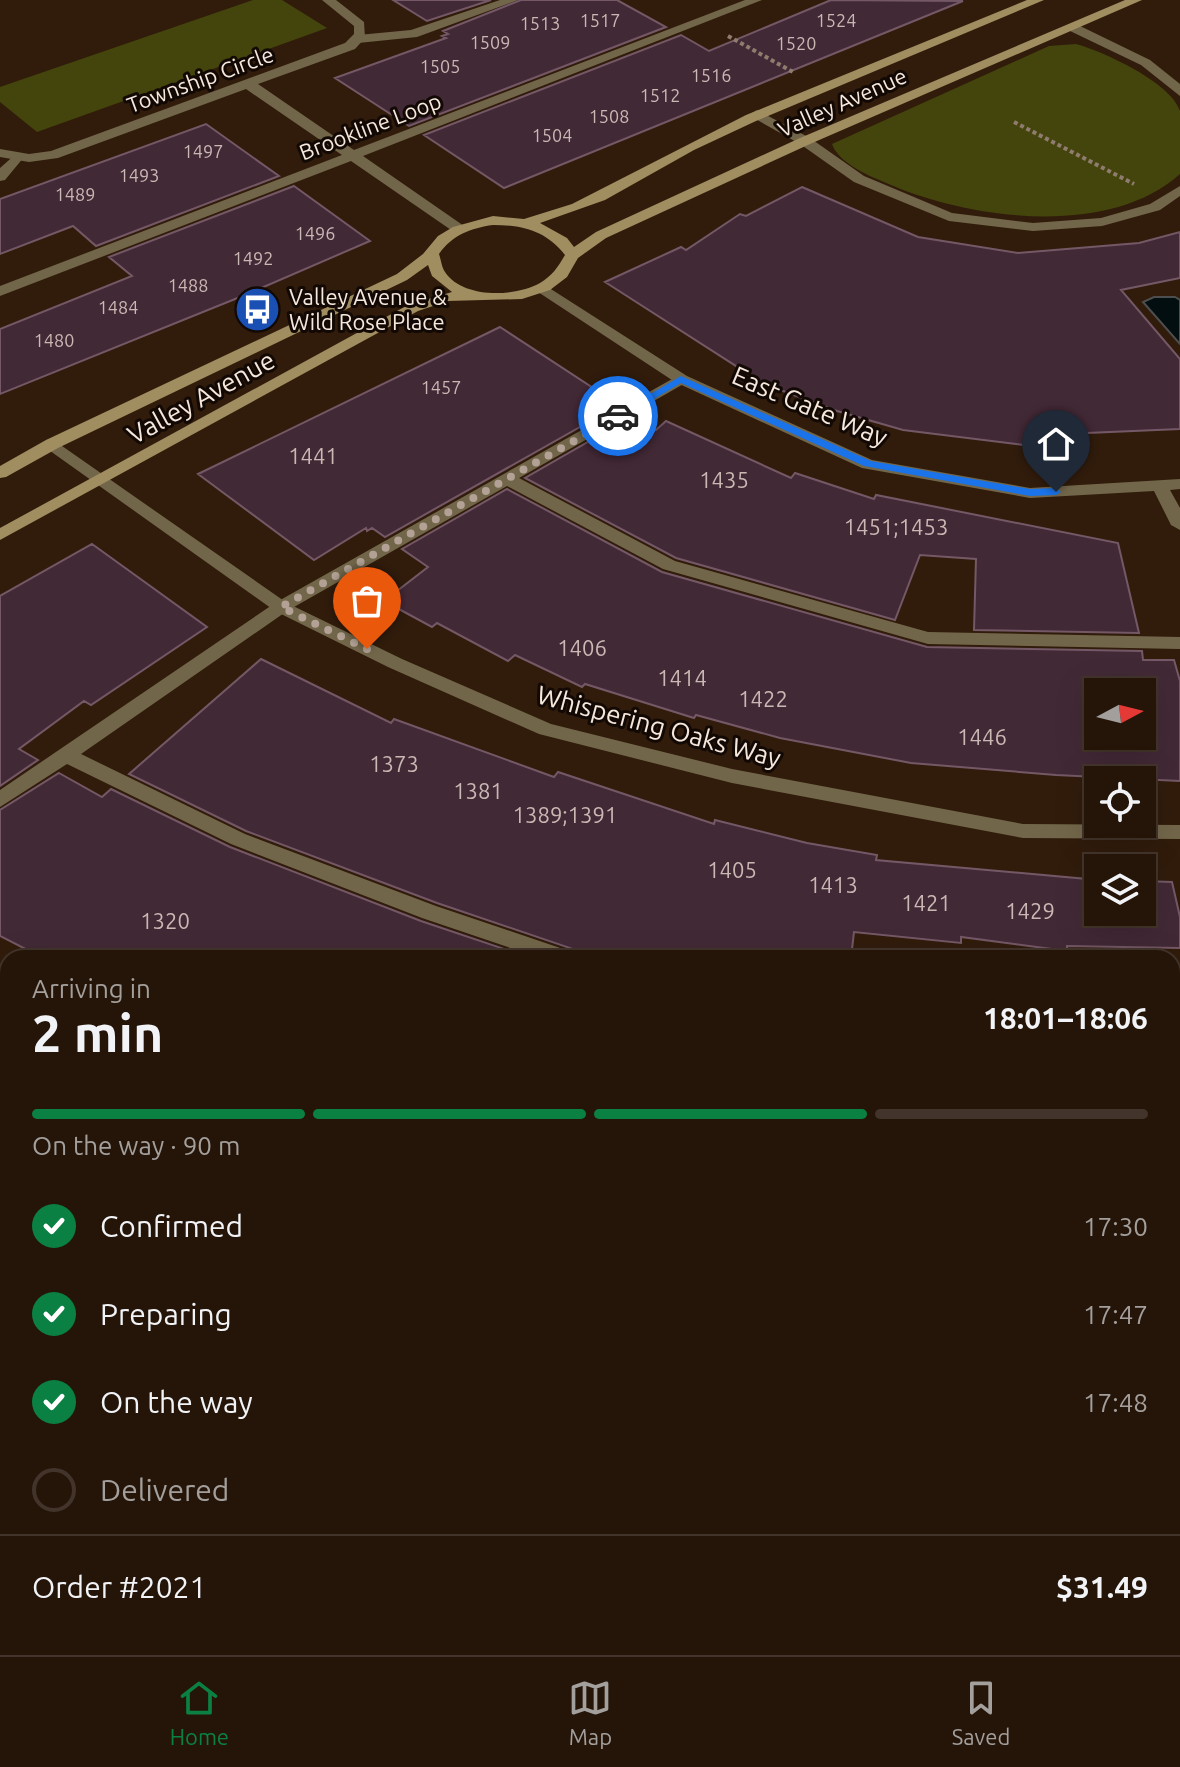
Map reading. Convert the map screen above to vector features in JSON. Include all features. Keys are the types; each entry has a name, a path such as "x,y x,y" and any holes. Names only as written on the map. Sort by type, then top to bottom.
{"street":[{"path":"328,0 360,25 358,39 413,34 512,0"},
{"name":"Brookline Loop","path":"0,291 756,0"},
{"name":"Valley Avenue","path":"0,473 52,444 402,277 432,254 441,240 459,229 491,222 524,222 569,213 674,153 757,114 1038,0"},
{"name":"Valley Avenue","path":"0,535 413,308 446,297 509,296 543,289 559,280 569,268 572,255 601,235 805,141 1136,0"},
{"path":"1072,27 1132,56 1175,84 1180,92"},
{"name":"Township Circle","path":"0,153 17,157 53,155 350,46 358,39"},
{"path":"247,83 459,229"},
{"path":"757,114 805,141 859,179 949,217 1033,227 1102,222 1155,207 1174,194"},
{"path":"0,177 17,157"},
{"path":"524,222 548,229 564,241 572,255"},
{"path":"432,254 432,266 439,278 473,295"},
{"name":"East Gate Way","path":"543,289 681,379 868,464 1030,493 1161,488 1180,484"},
{"path":"0,800 281,607 509,480 681,379"},
{"name":"Whispering Oaks Way","path":"52,444 281,607 395,663 546,729 732,776 1023,831 1180,832"},
{"path":"509,480 669,565 928,638 1180,643"},
{"path":"1161,488 1180,525"},
{"path":"66,755 238,839 429,912 541,950"}],"path":[{"path":"1014,122 1122,179 1174,194"}],"shaded area":[{"path":"253,0 282,0 327,28 37,132 0,102 0,87"},
{"path":"1076,44 1102,53 1150,79 1164,89 1180,111 1180,174 1150,195 1115,208 1076,215 995,213 955,206 877,179 840,157 832,144 1049,46"},
{"path":"1154,297 1175,297 1180,300 1180,344 1143,302"}],"building":[{"path":"393,0 491,0 427,21"},
{"path":"521,0 617,0 666,27 409,126 335,78 446,38 442,36 448,34 443,31"},
{"path":"831,0 963,1 504,188 424,135 681,35 709,51"},
{"path":"206,124 279,176 96,246 73,226 0,254 0,199"},
{"path":"294,186 370,241 0,394 0,329 132,276 109,257"},
{"path":"802,187 918,237 1018,253 1139,243 1180,232 1180,278 1121,290 1180,359 1180,429 1064,434 1064,450 903,430 837,411 764,384 605,282 681,247 686,250 740,214 746,216"},
{"path":"500,327 619,405 385,537 372,528 367,531 366,528 314,560 198,474"},
{"path":"635,415 656,430 666,421 791,478 795,473 874,499 876,495 1118,543 1139,633 974,630 976,559 920,555 895,620 676,558 525,478"},
{"path":"507,489 662,572 927,647 1142,651 1143,660 1174,660 1180,681 1180,781 1156,780 1156,766 1084,766 1084,776 911,763 780,738 696,715 694,718 585,684 582,687 515,655 508,661 437,623 432,627 384,601 428,567 402,549"},
{"path":"92,544 207,627 91,705 84,701 19,749 38,760 0,786 0,596"},
{"path":"261,659 391,723 394,719 554,777 558,772 714,824 715,820 807,843 877,855 876,860 1084,879 1084,926 1156,926 1156,881 1172,882 1180,917 1180,948 1067,946 1067,950 1059,950 961,937 961,943 854,932 852,950 574,950 437,903 246,831 129,774"},
{"path":"59,773 102,797 111,789 230,847 421,921 507,950 27,950 0,936 0,810"}],"way so far":[{"path":"367,649 281,607 618,416"}],"place":[{"name":"Valley Avenue & Wild Rose Place","path":"258,309"}],"route":[{"path":"618,416 681,379 868,464 1030,493 1056,492"}]}
